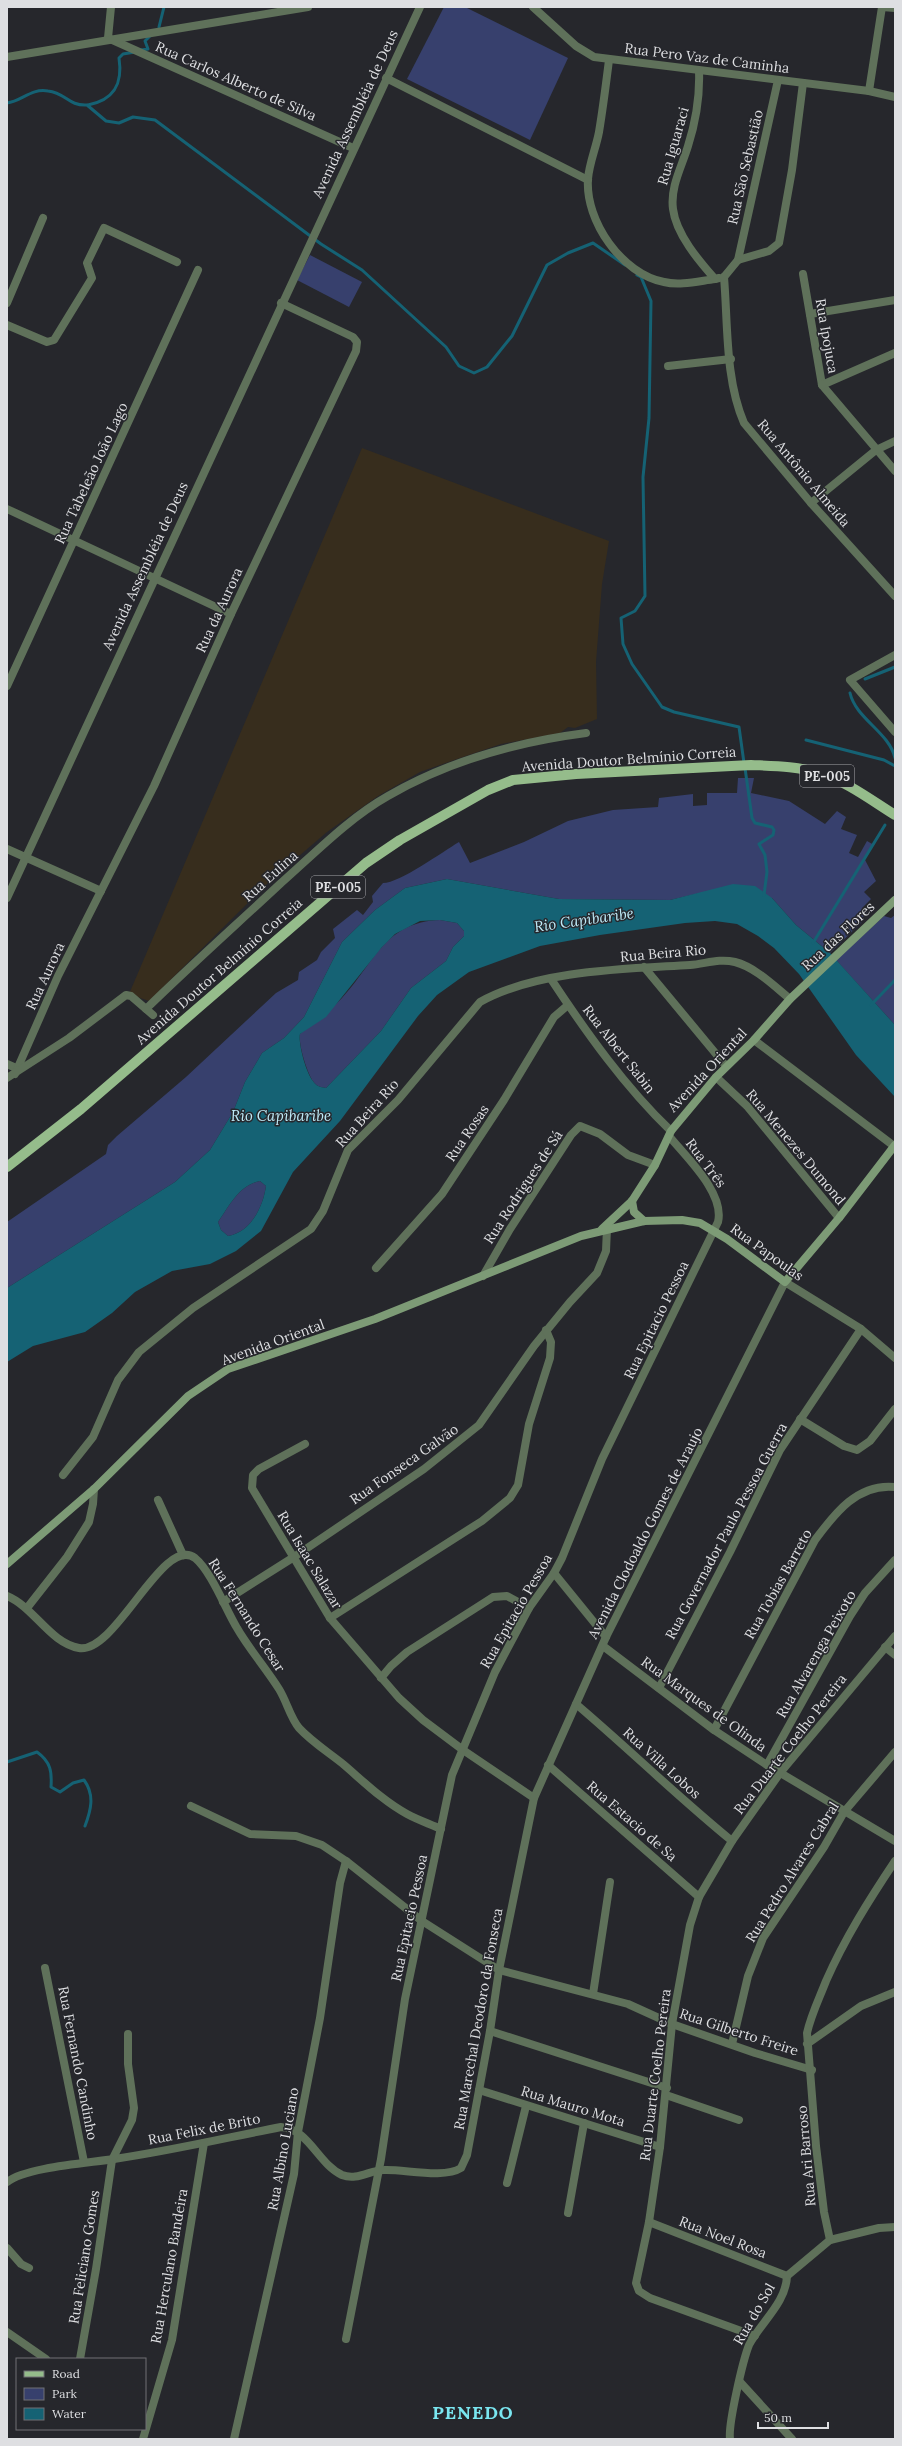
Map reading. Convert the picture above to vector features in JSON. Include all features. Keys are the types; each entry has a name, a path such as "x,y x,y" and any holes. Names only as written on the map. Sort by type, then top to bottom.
{"main road":[{"name":"Avenida Doutor Belmínio Correia","path":"7,1167 81,1109 323,898 371,859 400,840 488,790 500,785 527,778 745,765 793,768 819,773 843,784 895,815"}],"street":[{"path":"108,38 111,7"},
{"path":"7,56 284,9 308,7"},
{"name":"Avenida Assembléia de Deus","path":"7,898 281,303 420,7"},
{"name":"Rua Pero Vaz de Caminha","path":"533,7 583,52 594,57 869,91 895,98"},
{"path":"869,91 882,7 895,8"},
{"name":"Rua Carlos Alberto de Silva","path":"108,38 353,148"},
{"path":"609,60 598,133 588,180 594,213 603,235 614,250 632,266 646,275 665,283 724,277 738,260 769,251 779,243 796,147 803,83"},
{"name":"Rua Iguaraci","path":"699,71 699,103 693,128 674,188 673,210 688,244 715,279"},
{"path":"386,78 588,180"},
{"name":"Rua São Sebastião","path":"738,260 778,80"},
{"path":"7,303 9,295 43,218"},
{"path":"7,325 47,342 54,340 92,278 87,263 104,228 177,262"},
{"name":"Rua Tabeleão João Lago","path":"7,686 198,270"},
{"name":"Rua Ipojuca","path":"803,274 822,385 895,471"},
{"name":"Rua Antônio Almeida","path":"724,277 731,359 738,408 744,423 811,503 895,596"},
{"path":"810,314 895,300"},
{"name":"Rua da Aurora","path":"101,891 154,786 231,614 350,364 357,346 356,339 281,303"},
{"path":"822,385 895,353"},
{"path":"668,366 731,359"},
{"path":"811,503 876,450 895,441"},
{"path":"7,509 231,614"},
{"path":"895,655 850,680 895,732"},
{"name":"Rua Eulina","path":"146,1009 296,870 358,816 387,796 433,773 500,748 586,733"},
{"path":"7,849 101,891"},
{"name":"Rua Aurora","path":"16,1071 58,976 101,891"},
{"name":"Rua das Flores","path":"798,990 879,917 895,900"},
{"name":"Rua Beira Rio","path":"63,1475 93,1437 118,1380 139,1352 193,1308 316,1224 348,1150 398,1100 473,1008 498,993 551,979 644,967 694,965 725,960 737,962 767,981 790,999"},
{"path":"644,967 726,1066"},
{"name":"Rua Albert Sabin","path":"551,979 568,1005 645,1105 670,1134"},
{"name":"Avenida Oriental","path":"7,1564 94,1489 176,1407 208,1382 228,1369 354,1326 604,1229 632,1201 654,1165 670,1134 716,1077 754,1040 798,990"},
{"path":"7,1078 69,1038 126,995 131,996 153,1015"},
{"name":"Rua Rosas","path":"376,1268 442,1194 504,1100 554,1017 568,1005"},
{"path":"754,1040 894,1149 839,1218 784,1282"},
{"path":"7,1064 16,1071"},
{"name":"Rua Menezes Dumond","path":"716,1077 748,1106 839,1218"},
{"name":"Rua Rodrigues de Sá","path":"483,1276 510,1229 571,1135 580,1126 600,1134 628,1155 654,1165"},
{"name":"Rua Três","path":"670,1134 716,1198 720,1213 714,1230"},
{"path":"632,1201 634,1212 644,1221"},
{"name":"Rua Papoulas","path":"604,1229 644,1221 682,1220 700,1223 714,1230 784,1282 861,1330 895,1358"},
{"name":"Rua Fonseca Galvão","path":"223,1602 294,1557 424,1469 468,1436 479,1425 546,1330 597,1274 606,1251 604,1229"},
{"name":"Rua Epitacio Pessoa","path":"382,2170 383,2144 405,1999 452,1775 489,1685 529,1608 554,1573 602,1459 714,1230"},
{"name":"Avenida Clodoaldo Gomes de Araujo","path":"534,1798 606,1637 784,1282"},
{"path":"330,1618 482,1521 510,1498 518,1485 529,1424 550,1358 551,1342 546,1330"},
{"name":"Rua Governador Paulo Pessoa Guerra","path":"659,1688 730,1552 768,1473 800,1419 861,1330"},
{"path":"800,1419 844,1446 857,1450 870,1441 895,1409"},
{"name":"Rua Isaac Salazar","path":"305,1444 259,1469 253,1475 251,1482 252,1488 330,1618 399,1698 423,1720 463,1750 534,1798"},
{"name":"Rua Tobias Barreto","path":"714,1730 815,1540 832,1518 849,1501 864,1492 882,1486 895,1487"},
{"path":"27,1608 66,1557 89,1522 94,1504 94,1489"},
{"path":"7,1596 27,1608 51,1631 71,1645 85,1648 93,1647 113,1630 135,1599 155,1577 177,1558 183,1555 158,1500"},
{"name":"Rua Fernando Cesar","path":"183,1555 191,1556 200,1564 237,1628 280,1690 299,1728 383,1798 407,1814 441,1829"},
{"name":"Rua Alvarenga Peixoto","path":"767,1766 850,1616 865,1593 895,1560"},
{"path":"554,1573 606,1637"},
{"path":"381,1678 406,1652 493,1597 507,1596 529,1608"},
{"name":"Rua Duarte Coelho Pereira","path":"755,2336 650,2298 639,2291 637,2276 649,2222 660,2147 672,2024 690,1925 699,1897 732,1841 780,1773 895,1636"},
{"name":"Rua Marques de Olinda","path":"603,1646 714,1730 767,1766 895,1842"},
{"path":"885,1648 895,1655"},
{"name":"Rua Villa Lobos","path":"576,1704 634,1753 688,1804 732,1841"},
{"name":"Rua Pedro Alvares Cabral","path":"732,2044 748,1976 763,1938 844,1812 895,1752"},
{"name":"Rua Estacio de Sa","path":"548,1766 699,1897"},
{"name":"Rua Marechal Deodoro da Fonseca","path":"382,2170 443,2172 461,2168 467,2155 490,2031 499,1970 534,1798"},
{"name":"Rua Gilberto Freire","path":"192,1806 250,1834 307,1838 346,1861 422,1921 499,1970 628,2004 672,2024 754,2053 812,2070"},
{"name":"Rua Albino Luciano","path":"234,2439 292,2182 298,2132 320,2018 340,1883 346,1861"},
{"name":"Rua Ari Barroso","path":"830,2240 824,2212 816,2146 812,2070 807,2044 811,2017 838,1953 852,1927 895,1861"},
{"path":"593,1994 610,1882"},
{"name":"Rua Fernando Candinho","path":"45,1968 84,2162"},
{"path":"807,2044 860,2006 895,1992"},
{"path":"490,2031 666,2091 739,2120"},
{"name":"Rua Feliciano Gomes","path":"80,2358 112,2160 132,2120 134,2108 128,2064 128,2034"},
{"name":"Rua Mauro Mota","path":"479,2090 660,2147"},
{"path":"507,2183 526,2106"},
{"path":"568,2213 584,2123"},
{"name":"Rua Felix de Brito","path":"7,2182 24,2174 84,2162 112,2160 281,2127 290,2128 298,2132"},
{"path":"298,2132 332,2169 342,2175 352,2177 382,2170 346,2339"},
{"name":"Rua Herculano Bandeira","path":"146,2422 172,2340 204,2143"},
{"name":"Rua Noel Rosa","path":"649,2222 787,2276"},
{"name":"Rua do Sol","path":"730,2439 744,2362 755,2336 785,2288 787,2276 830,2240 879,2228 895,2227"},
{"path":"7,2248 21,2264 29,2268"},
{"path":"7,2332 45,2358"},
{"path":"740,2382 792,2439"}],"shaded area":[{"path":"362,448 609,541 602,584 596,662 597,719 575,728 568,727 560,733 501,744 454,760 420,772 378,796 327,832 271,880 149,1001 129,994"}],"green space":[{"path":"444,7 465,7 568,58 530,140 407,79"},
{"path":"310,255 362,282 349,307 297,280"},
{"path":"738,778 754,778 751,793 789,801 825,824 837,811 846,817 841,829 857,835 849,853 858,857 867,841 874,845 864,858 876,881 864,892 871,899 862,908 867,912 862,918 864,920 830,953 796,925 772,898 700,893 670,900 559,899 447,879 405,888 375,910 342,942 304,1017 284,1038 262,1053 245,1082 233,1112 210,1150 175,1182 7,1288 7,1222 106,1154 108,1145 117,1136 186,1077 276,993 298,980 299,972 317,960 321,952 335,938 333,929 357,910 363,915 373,902 372,896 383,883 390,882 410,873 459,842 470,863 524,842 568,821 613,810 658,807 659,798 693,794 693,806 707,805 707,793 737,793"},
{"path":"895,915 895,1025 836,960 884,916 891,918"},
{"path":"440,920 457,923 464,931 464,936 453,947 446,961 411,988 381,1031 326,1088 320,1087 314,1083 306,1065 300,1044 300,1034 342,998 382,947 393,937 406,928 421,923"},
{"path":"260,1181 266,1186 259,1210 249,1224 236,1234 228,1236 221,1230 218,1222 241,1191 253,1183"}],"water":[{"name":"Rio Capibaribe","path":"447,879 559,899 670,900 733,884 755,886 772,898 796,925 830,953 895,1025 895,1097 856,1055 799,974 774,948 758,936 737,924 715,921 685,923 600,935 540,946 469,972 437,995 418,1016 340,1121 293,1172 261,1231 236,1251 210,1264 172,1271 135,1292 112,1313 85,1332 33,1346 7,1362 7,1288 175,1182 210,1150 233,1112 245,1082 262,1053 284,1038 304,1017 342,942 375,910 405,888","holes":["440,920 457,923 464,931 464,936 453,947 446,961 411,988 381,1031 326,1088 320,1087 314,1083 305,1065 301,1051 300,1034 326,1017 382,947 395,934 420,921","260,1181 266,1186 259,1210 249,1224 236,1234 228,1236 221,1230 218,1222 241,1191 253,1183"]}],"waterway":[{"path":"159,27 164,7"},
{"path":"141,50 148,49 145,41 151,35"},
{"path":"88,105 97,103 110,95 115,89 120,76 119,58 123,54 135,52"},
{"path":"7,103 37,91 48,91 59,94 75,104 87,105 106,121 119,123 133,117 155,120 321,244 362,270 446,347 459,366 474,373 487,367 512,336 547,265 568,253 593,243 625,265"},
{"path":"637,275 641,277 651,301 649,418 643,477 645,596 635,611 621,618 623,644 632,664 662,707 674,712 739,727 744,763"},
{"path":"865,679 895,667"},
{"path":"850,693 853,702 865,718 880,733 892,749 895,758"},
{"path":"806,740 884,760 895,766"},
{"path":"745,768 752,818 755,823 772,827 774,830 773,835 759,844 765,855 767,872 764,895"},
{"path":"813,943 885,825"},
{"path":"871,1005 895,980"},
{"path":"7,1762 37,1752 42,1756 50,1768 51,1787 60,1792 73,1783 84,1780 90,1791 91,1797 89,1814 85,1826"}],"district":[{"name":"PENEDO","path":"473,2413"}]}
